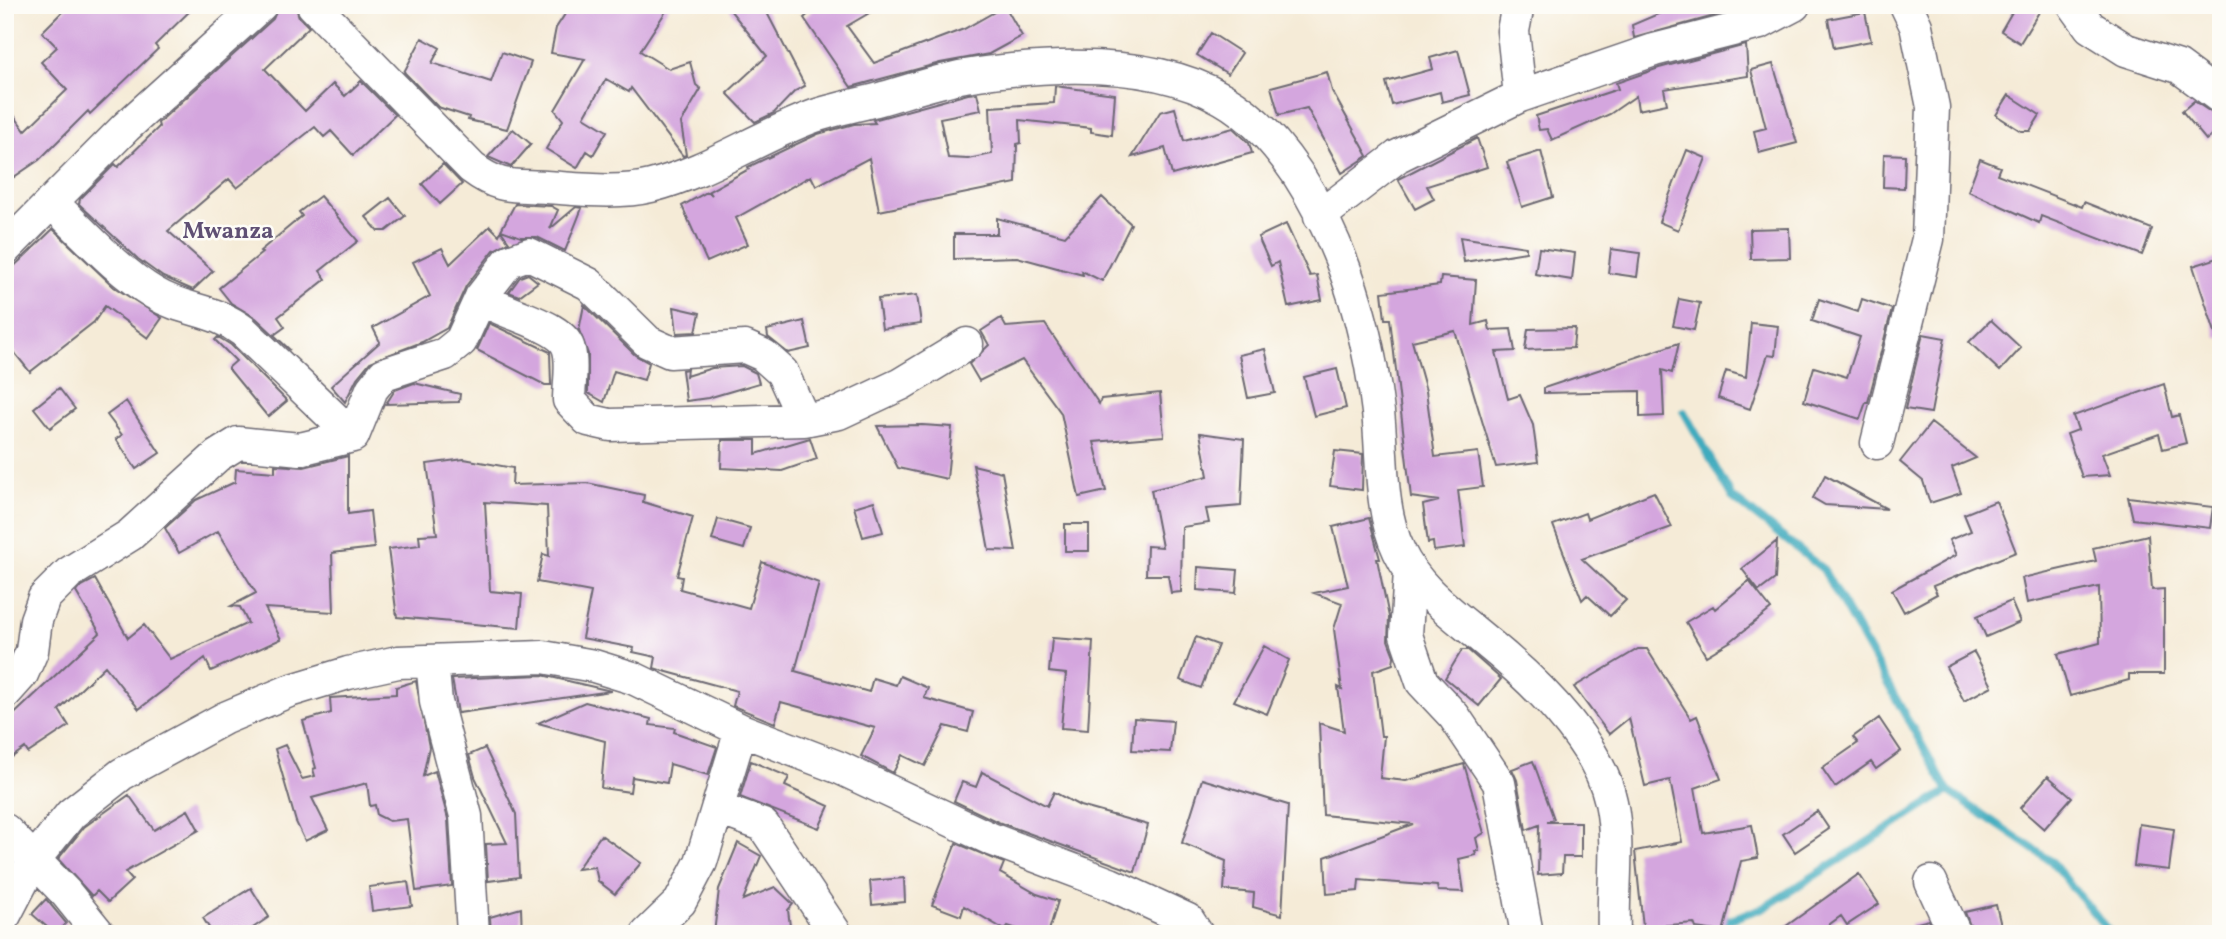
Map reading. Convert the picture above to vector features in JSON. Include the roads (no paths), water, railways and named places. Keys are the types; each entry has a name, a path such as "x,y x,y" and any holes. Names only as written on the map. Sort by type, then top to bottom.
{"street":[{"path":"5,249 126,127 261,5"},
{"path":"313,5 472,168 492,183 590,190 648,187 815,116 961,77 1019,70 1106,67 1175,79 1222,98 1259,126 1297,173 1347,276 1364,329 1377,401 1385,505 1397,549 1410,571 1437,601 1525,674 1566,721 1594,762 1611,800 1615,838 1614,934"},
{"path":"1518,5 1513,31 1520,96"},
{"path":"1320,216 1398,156 1520,96 1654,50 1760,23 1794,5"},
{"path":"1877,443 1928,239 1933,107 1916,26 1906,5"},
{"path":"2074,5 2090,27 2126,50 2179,67 2221,99"},
{"path":"51,202 152,291 179,306 226,317 353,436"},
{"path":"353,436 372,389 384,374 445,354 461,341 481,297 509,261 529,254 589,284 648,342 670,352 745,347 763,355 782,372 804,420"},
{"path":"481,297 509,314 551,330 566,341 570,351 569,400 588,420 610,425 804,420 839,413 901,384 967,344"},
{"path":"5,693 22,674 32,651 36,620 44,598 69,573 130,535 217,456 238,443 300,449 353,436"},
{"path":"1410,571 1406,635 1422,682 1454,716 1499,783 1527,934"},
{"path":"5,915 33,861 71,814 122,774 225,718 289,691 348,673 398,662 543,657 594,666 633,678 741,730 840,768 990,839 1110,884 1188,920 1197,934"},
{"path":"432,662 436,702 466,816 473,934"},
{"path":"647,934 680,902 701,862 741,730"},
{"path":"719,809 763,825 836,934"},
{"path":"5,830 66,893 99,934"},
{"path":"1931,882 1955,934"}],"waterway":[{"path":"5,11 10,5"},
{"path":"1684,412 1732,497 1823,569 1948,791 2051,861 2111,934"},
{"path":"1688,934 1765,907 1948,791"}],"district":[{"name":"Mwanza","path":"228,230"}]}
